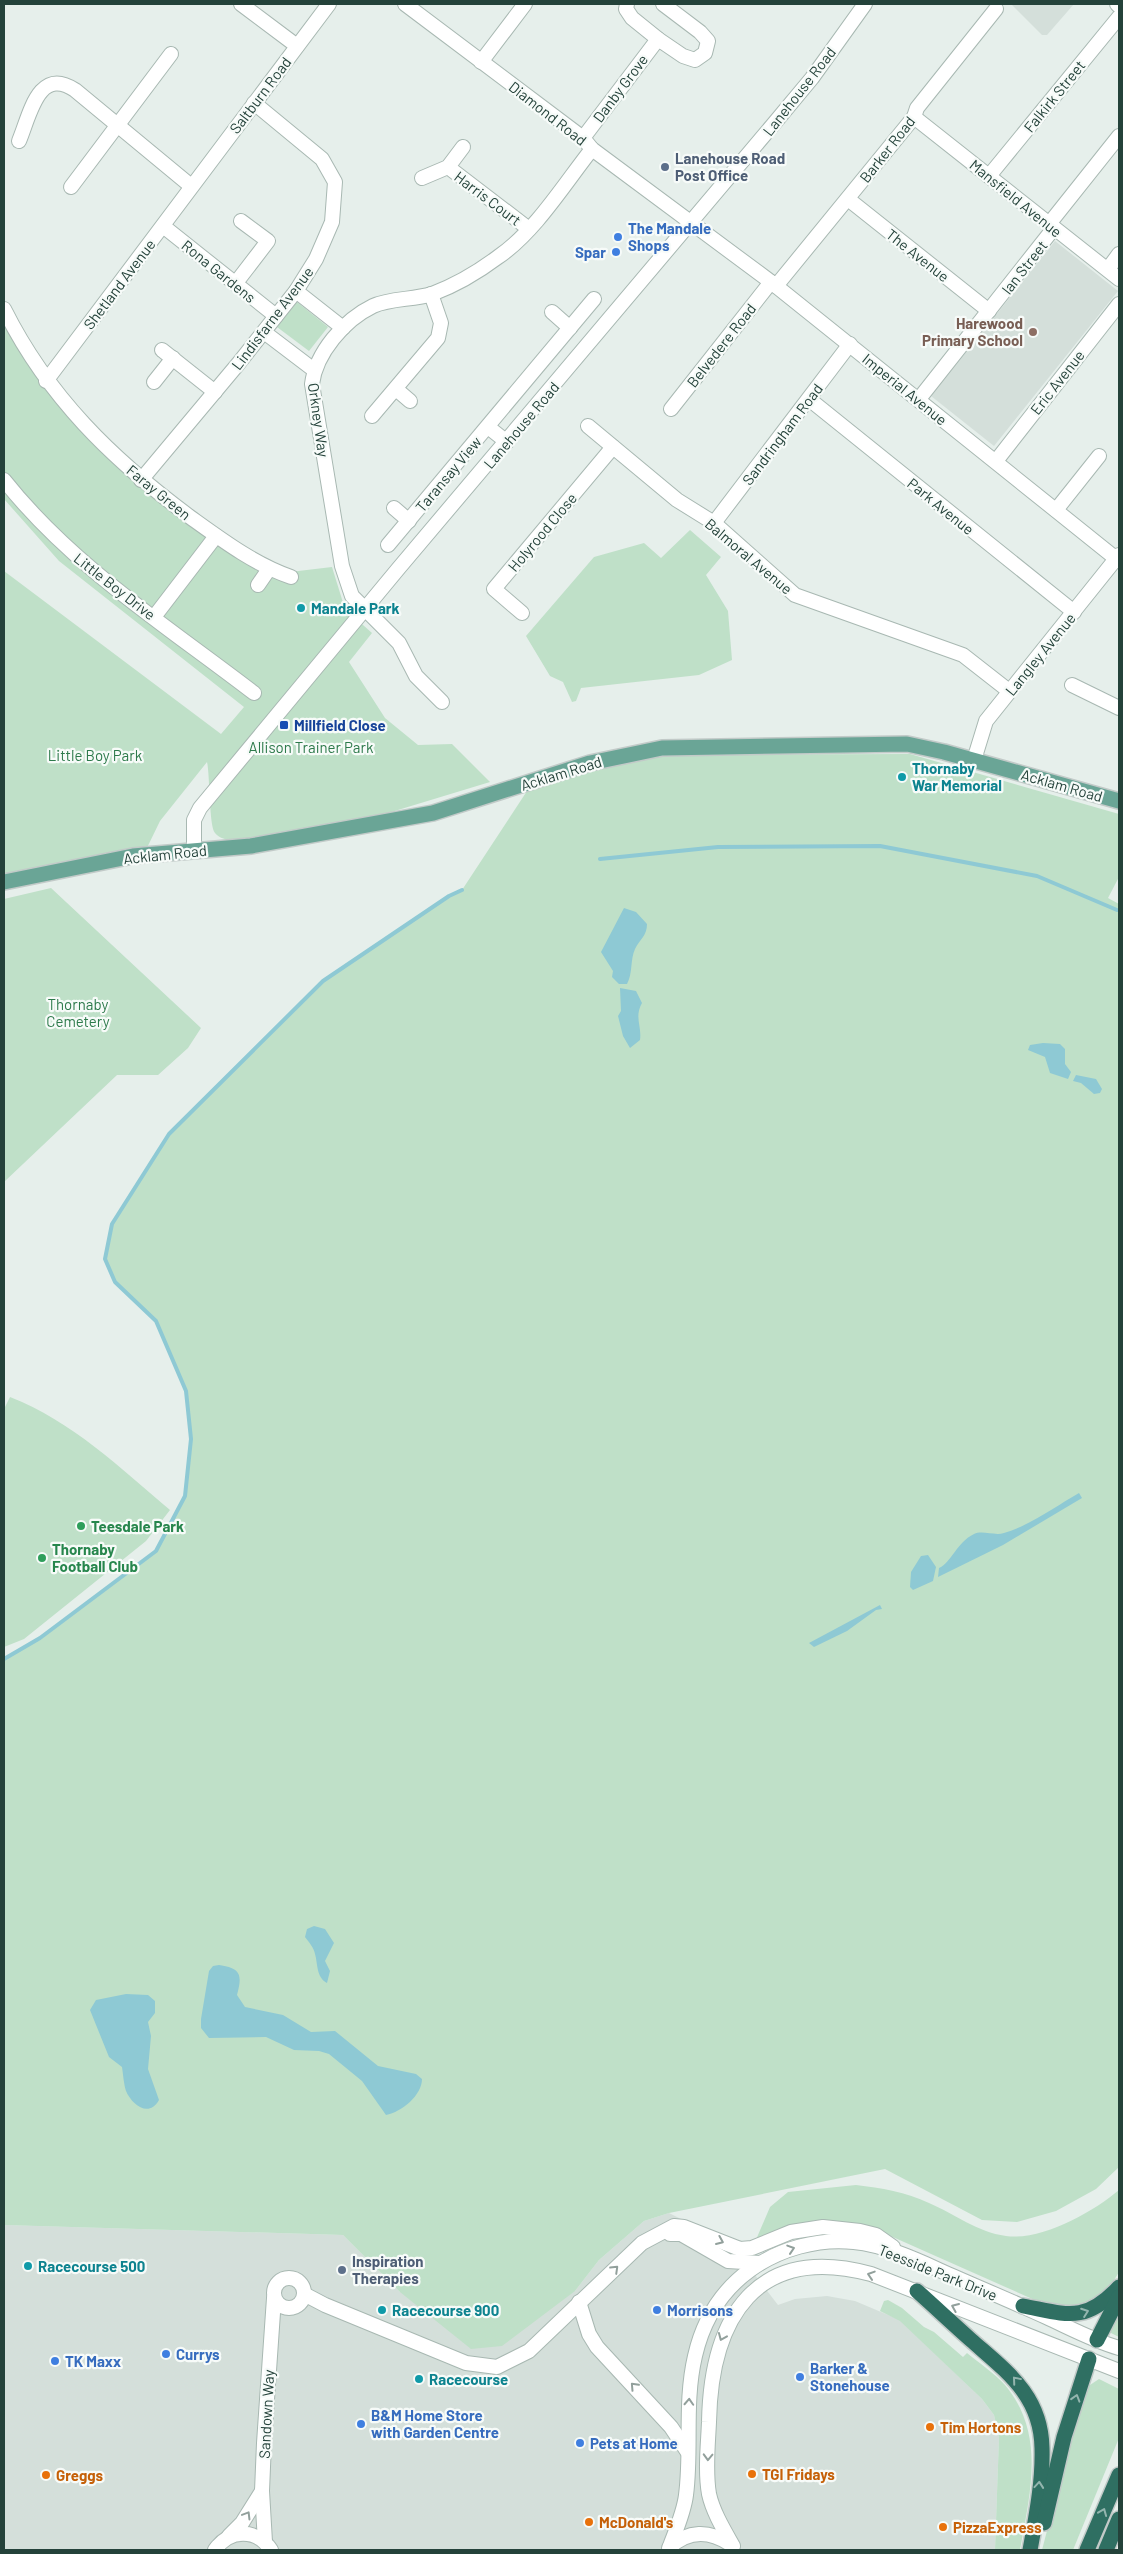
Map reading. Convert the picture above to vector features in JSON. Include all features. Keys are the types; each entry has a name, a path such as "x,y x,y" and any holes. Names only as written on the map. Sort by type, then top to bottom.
{"highway":[{"path":"1022,2306 1076,2315 1094,2308 1119,2288"},
{"path":"917,2291 1015,2378 1030,2401 1039,2423 1042,2447 1032,2550"},
{"path":"1111,2346 1119,2297"},
{"path":"1032,2550 1044,2522 1075,2398 1089,2359"},
{"path":"1088,2550 1119,2475"},
{"path":"1106,2550 1119,2519"}],"main road":[{"name":"Acklam Road","path":"4,882 133,856 251,846 294,840 433,813 590,763 662,748 907,744 974,760 1119,801"}],"street":[{"path":"241,4 297,46"},
{"name":"Saltburn Road","path":"191,186 329,4"},
{"name":"Diamond Road","path":"405,4 692,222"},
{"path":"480,62 525,4"},
{"name":"Danby Grove","path":"627,4 626,9 632,18 683,56 695,60 705,53 708,41 700,32 663,4"},
{"name":"Lanehouse Road","path":"194,850 194,820 200,808 812,78 865,4"},
{"name":"Barker Road","path":"774,284 848,199 996,9"},
{"name":"Falkirk Street","path":"989,176 1119,16"},
{"name":"Danby Grove","path":"529,229 658,39"},
{"path":"71,187 172,54"},
{"path":"19,141 41,91 48,84 58,82 75,90 117,128 191,186"},
{"name":"Lindisfarne Avenue","path":"141,480 296,291 316,260 332,222 335,182 322,159 254,103"},
{"name":"Mansfield Avenue","path":"914,116 1119,279"},
{"name":"Ian Street","path":"919,399 989,311 1119,136"},
{"name":"Harris Court","path":"422,178 448,168 463,147"},
{"name":"Harris Court","path":"448,168 529,229"},
{"name":"Shetland Avenue","path":"46,381 191,186"},
{"name":"The Avenue","path":"848,199 989,311"},
{"path":"235,284 268,241 241,221"},
{"name":"Imperial Avenue","path":"692,222 774,284 1118,558"},
{"name":"Rona Gardens","path":"163,226 276,316"},
{"name":"Orkney Way","path":"366,608 349,589 342,566 312,384 314,370 343,328 374,306 431,294 467,278 500,256 529,229"},
{"path":"1108,270 1119,254"},
{"name":"Belvedere Road","path":"671,409 774,284"},
{"path":"296,291 343,328"},
{"path":"372,416 438,338 441,323 431,294"},
{"name":"Taransay View","path":"388,545 594,299"},
{"name":"Eric Avenue","path":"996,461 1119,304"},
{"path":"552,312 570,328"},
{"name":"Faray Green","path":"5,314 46,381 141,480 216,536 268,569 291,577"},
{"path":"264,332 314,370"},
{"name":"Sandringham Road","path":"714,523 850,344"},
{"path":"154,382 168,354 215,392"},
{"path":"396,389 410,401"},
{"name":"Park Avenue","path":"809,399 1074,612"},
{"name":"Balmoral Avenue","path":"588,426 677,500 714,523 795,594 964,655 1009,691"},
{"path":"488,427 507,442"},
{"name":"Holyrood Close","path":"522,613 494,589 613,447"},
{"path":"1056,510 1099,456"},
{"name":"Little Boy Drive","path":"4,480 35,518 62,544 154,617 240,676 254,693"},
{"name":"Taransay View","path":"394,508 408,521"},
{"path":"154,617 216,536"},
{"name":"Langley Avenue","path":"974,760 986,721 1118,558"},
{"path":"258,585 268,569"},
{"path":"366,608 399,643 416,676 442,702"},
{"path":"1072,686 1119,708"},
{"path":"304,2294 325,2305 466,2363 483,2367 503,2365 529,2351 642,2243 674,2226 684,2227 740,2249 752,2248 791,2232 823,2227 860,2231 876,2235 903,2255"},
{"path":"661,2233 680,2234 728,2261 760,2263"},
{"name":"Teesside Park Drive","path":"667,2549 686,2496 689,2396 693,2367 706,2324 726,2293 737,2280 760,2263 796,2247 838,2241 854,2242 903,2255 1111,2346"},
{"name":"Teesside Park Drive","path":"735,2548 719,2521 710,2496 707,2477 710,2391 719,2345 732,2318 753,2294 768,2282 795,2269 814,2266 850,2268 917,2291 1119,2371"},
{"path":"272,2338 290,2309 300,2304 304,2294 300,2282 288,2278 277,2283 273,2291 277,2304 290,2309"},
{"name":"Sandown Way","path":"270,2548 262,2491 265,2414 274,2298"},
{"path":"580,2302 589,2334 597,2347 671,2427 687,2451"},
{"path":"1089,2359 1111,2346"},
{"path":"215,2550 242,2523 262,2491"},
{"path":"667,2549 684,2537 706,2532 718,2536 735,2548"},
{"path":"228,2536 241,2533 254,2535 270,2548"}],"shaded area":[{"path":"1011,4 1074,4 1047,35 1042,35"},
{"name":"Harewood Primary School","path":"1055,241 1118,291 994,446 931,396"},
{"path":"669,2213 731,2244 778,2305 795,2299 827,2296 855,2301 900,2320 982,2399 994,2415 999,2437 995,2550 4,2550 4,2225 343,2235 400,2292 575,2291 599,2260 644,2221"}],"green space":[{"path":"297,302 328,327 309,351 277,327"},
{"name":"Allison Trainer Park","path":"4,309 46,381 141,480 273,574 332,567 345,609 372,633 349,662 385,718 418,745 452,744 490,782 365,820 233,841 219,836 213,829 207,762 160,821 143,856 4,877 4,571 221,734 244,707 59,561 4,499"},
{"path":"690,530 721,557 706,575 728,611 732,660 699,675 581,688 576,701 572,702 563,682 550,676 526,636 594,557 644,543 661,558"},
{"path":"910,754 1119,814 1119,877 1108,898 1119,904 1119,2167 1096,2189 1056,2211 1017,2222 982,2220 885,2169 669,2213 644,2221 599,2260 575,2291 502,2346 471,2349 400,2292 343,2235 4,2225 4,1659 40,1638 156,1551 185,1496 191,1439 186,1391 156,1321 115,1282 105,1259 112,1224 169,1134 323,981 449,896 462,890 529,788 587,770 663,755"},
{"name":"Thornaby Cemetery","path":"51,888 201,1028 188,1048 158,1075 117,1075 4,1182 4,899"},
{"name":"Thornaby Football Club","path":"10,1397 33,1407 75,1432 114,1462 170,1510 146,1541 24,1639 4,1647 4,1409"},
{"path":"856,2185 884,2189 920,2199 985,2231 1006,2236 1035,2234 1066,2223 1081,2216 1119,2190 1119,2272 1105,2295 1086,2306 1046,2305 886,2234 842,2222 816,2220 755,2242 770,2207 788,2192"},
{"path":"888,2300 902,2308 924,2327 934,2332 963,2357 967,2353 996,2376 1005,2385 1018,2404 1026,2423 1032,2464 1028,2507 1020,2550 995,2550 999,2437 994,2415 982,2399 900,2321 880,2311 884,2301"},
{"path":"1119,2307 1119,2337 1107,2331"},
{"path":"1099,2379 1119,2389 1119,2438 1073,2550 1042,2550 1084,2389"}],"water":[{"path":"624,908 636,912 647,924 647,928 645,935 633,953 627,984 619,984 612,977 613,971 601,952"},
{"path":"620,988 636,991 642,1003 638,1017 640,1040 630,1048 623,1036 618,1016 621,1011"},
{"path":"1043,1043 1060,1044 1065,1049 1065,1064 1071,1072 1068,1079 1050,1073 1045,1057 1028,1050 1030,1045"},
{"path":"1076,1075 1096,1079 1102,1089 1100,1093 1094,1094 1081,1083 1073,1081"},
{"path":"1079,1493 1082,1498 1003,1545 938,1577 939,1568 947,1562 963,1542 974,1534 1000,1534 1014,1530"},
{"path":"928,1555 936,1567 933,1581 913,1590 910,1587 911,1572 921,1556"},
{"path":"880,1605 882,1609 876,1610 847,1631 814,1647 809,1643"},
{"path":"314,1926 325,1929 334,1943 325,1961 330,1971 327,1983 319,1974 314,1952 305,1937 307,1929"},
{"path":"219,1965 232,1968 238,1974 240,1983 237,1995 245,2007 283,2015 311,2032 335,2031 378,2066 416,2074 422,2079 419,2091 404,2107 386,2115 362,2081 329,2054 319,2051 294,2050 266,2037 209,2038 201,2028 201,2019 209,1971 213,1966"},
{"path":"126,1994 148,1995 155,2001 155,2013 148,2022 151,2036 148,2069 159,2100 155,2105 146,2109 136,2105 125,2089 122,2067 109,2057 90,2010 96,2000"}],"waterway":[{"path":"600,859 718,847 880,846 1037,876 1117,910"},
{"path":"4,1659 40,1638 156,1551 185,1496 191,1439 186,1391 156,1321 115,1282 105,1259 112,1224 169,1134 323,981 449,896 462,890"}],"place":[{"name":"Lanehouse Road Post Office","path":"665,167"},
{"name":"The Mandale Shops","path":"618,237"},
{"name":"Spar","path":"616,252"},
{"name":"Harewood Primary School","path":"1033,332"},
{"name":"Mandale Park","path":"301,608"},
{"name":"Millfield Close","path":"284,725"},
{"name":"Thornaby War Memorial","path":"902,777"},
{"name":"Teesdale Park","path":"81,1526"},
{"name":"Thornaby Football Club","path":"42,1558"},
{"name":"Racecourse 500","path":"28,2266"},
{"name":"Inspiration Therapies","path":"342,2270"},
{"name":"Racecourse 900","path":"382,2310"},
{"name":"Morrisons","path":"657,2310"},
{"name":"Currys","path":"166,2354"},
{"name":"TK Maxx","path":"55,2361"},
{"name":"Barker & Stonehouse","path":"800,2377"},
{"name":"Racecourse","path":"419,2379"},
{"name":"B&M Home Store with Garden Centre","path":"361,2424"},
{"name":"Tim Hortons","path":"930,2427"},
{"name":"Pets at Home","path":"580,2443"},
{"name":"TGI Fridays","path":"752,2474"},
{"name":"Greggs","path":"46,2475"},
{"name":"McDonald's","path":"589,2522"},
{"name":"PizzaExpress","path":"943,2527"}],"park label":[{"name":"Little Boy Park","path":"95,755"}]}
